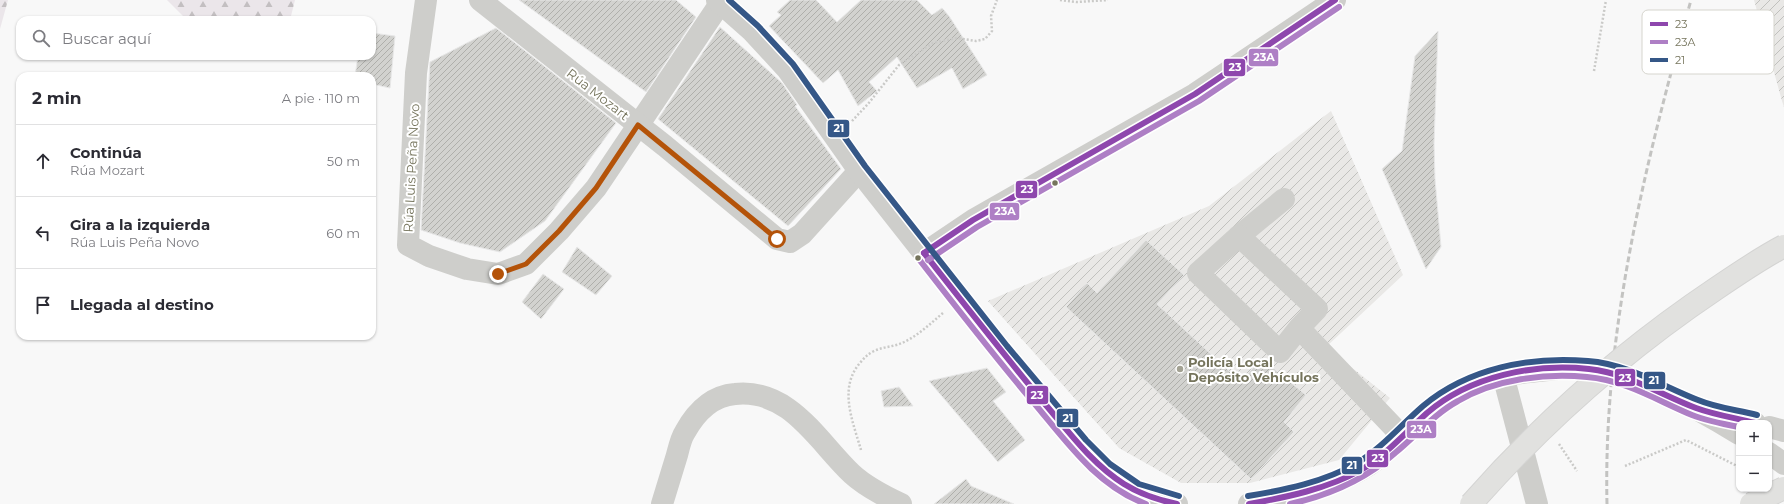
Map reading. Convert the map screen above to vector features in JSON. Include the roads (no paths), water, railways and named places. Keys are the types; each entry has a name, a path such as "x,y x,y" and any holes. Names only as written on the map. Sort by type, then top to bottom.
{"highway":[{"path":"1472,504 1498,474 1558,413 1626,354 1687,308 1766,256 1784,246"},
{"path":"1751,504 1784,488"}],"street":[{"name":"Rúa Luis Peña Novo","path":"426,0 416,73 408,245 429,256 467,269 498,274 526,264 559,231 596,188 719,1"},
{"name":"Rúa Mozart","path":"480,0 638,125 777,239 790,242 802,234 859,171"},
{"path":"924,253 973,220 1195,94 1335,0"},
{"path":"719,1 752,31 787,69 859,171 1050,410 1080,445 1105,470 1136,491 1163,501 1177,504"},
{"path":"1239,236 1317,309 1299,328 1280,352 1198,274 1239,236 1284,199"},
{"path":"1299,328 1402,436"},
{"path":"1249,504 1316,489 1360,470 1381,456 1439,403 1472,385 1503,375 1557,369 1590,369 1625,378 1698,409 1736,432"},
{"path":"1503,375 1537,504"},
{"path":"662,504 684,433 699,410 711,401 728,394 748,392 766,396 783,405 809,426 839,461 870,487 901,504"},
{"path":"1698,409 1743,420"},
{"path":"1772,425 1784,422"},
{"path":"1772,427 1784,431"},
{"path":"1772,455 1784,464"}],"railway":[{"path":"1688,10 1691,0"},
{"path":"1607,504 1608,440 1612,376 1620,312 1630,249 1643,186 1671,74"}],"place":[{"name":"Policía Local Depósito Vehículos","path":"1180,369"}]}
